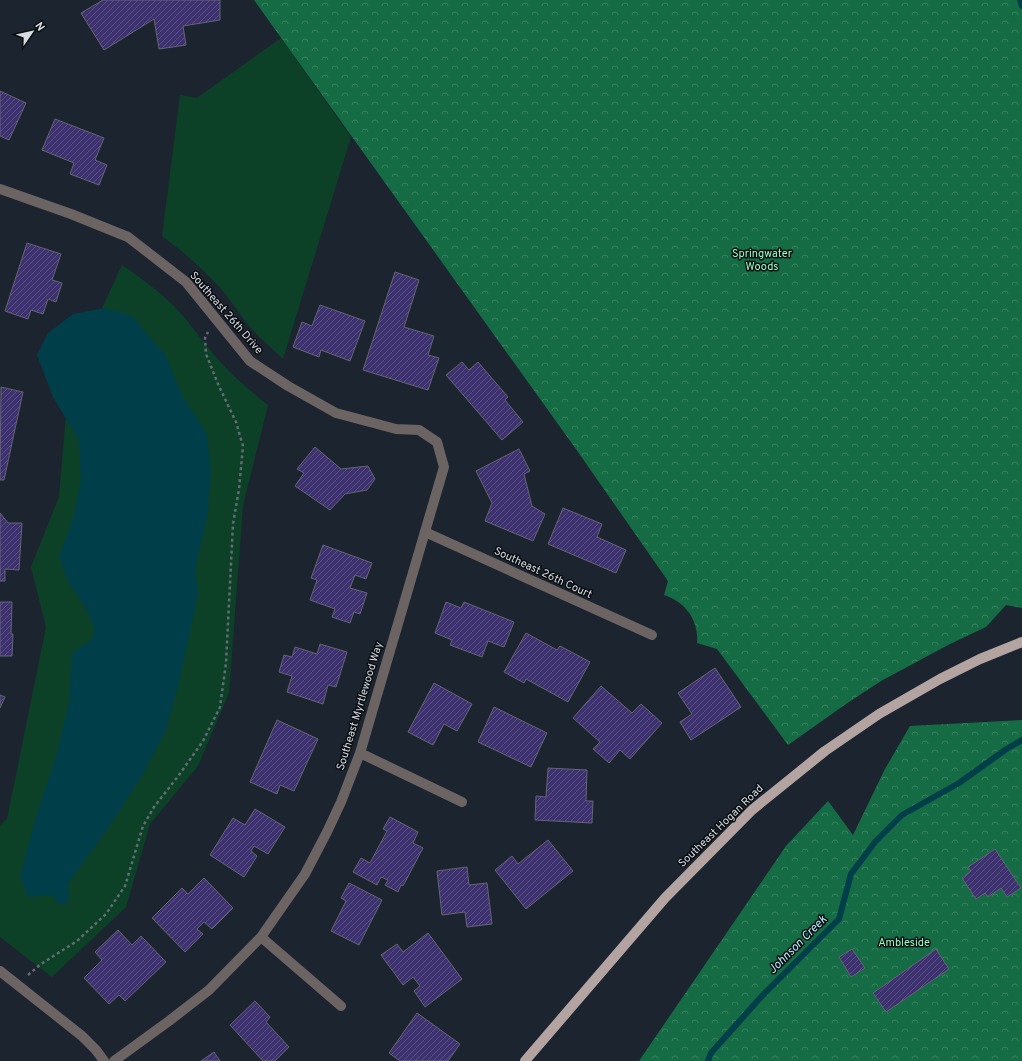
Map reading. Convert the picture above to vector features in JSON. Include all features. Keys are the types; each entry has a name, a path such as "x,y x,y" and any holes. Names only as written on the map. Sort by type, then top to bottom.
{"main road":[{"name":"Southeast Hogan Road","path":"525,1061 665,898 752,810 825,751 879,714 940,679 980,659 1022,642"}],"street":[{"name":"Southeast 26th Drive","path":"1,193 71,214 128,237 186,282 250,361 288,386 336,413 396,429 419,430 438,442"},
{"name":"Southeast Myrtlewood Way","path":"114,1061 169,1022 209,990 261,936 305,874 341,802 360,753 444,467 438,442"},
{"name":"Southeast 26th Court","path":"425,532 652,635"},
{"path":"360,753 462,802"},
{"path":"261,936 341,1006"},
{"path":"0,971 82,1036 96,1050 104,1061"}],"path":[{"path":"17,984 41,964 78,941 106,914 125,886 143,826 154,807 203,741 220,708 226,663 233,524 243,446 236,422 206,354 205,338 215,317"}],"green space":[{"name":"Springwater Woods","path":"254,0 1022,0 1022,608 1006,605 986,627 950,644 881,681 788,745 717,649 697,643 696,627 690,613 679,602 664,595 668,581 578,452"},
{"path":"281,38 351,137 283,359 252,330 223,291 204,271 162,236 180,95 197,98"},
{"path":"122,265 161,294 173,305 228,370 268,405 243,505 229,693 198,766 150,824 126,907 52,977 0,937 0,825 7,819 46,627 31,567 59,497 69,380"},
{"name":"Ambleside","path":"1022,720 1022,1061 639,1061 786,846 828,801 853,835 885,769 910,726"}],"water":[{"path":"105,308 132,316 166,356 182,395 207,434 211,470 208,514 195,569 198,594 179,683 166,730 143,774 111,824 68,884 69,899 64,905 58,903 51,895 28,897 20,876 37,814 56,757 69,702 72,653 91,640 95,629 87,610 69,583 59,557 73,519 81,481 79,440 53,397 37,355 48,333 73,314"}],"building":[{"path":"103,0 220,0 220,20 183,26 186,45 159,49 154,19 104,50 81,13"},
{"path":"0,91 26,103 9,140 0,136"},
{"path":"55,119 104,138 95,160 107,165 99,185 70,174 74,163 42,150"},
{"path":"27,243 61,254 52,280 62,283 56,302 48,299 43,314 31,310 28,319 5,311"},
{"path":"395,272 419,280 404,327 434,336 428,355 439,358 428,390 363,370"},
{"path":"320,305 365,321 350,361 321,350 319,357 293,347 302,322 312,326"},
{"path":"462,362 469,370 478,362 508,397 505,400 523,422 502,440 446,375"},
{"path":"1,387 23,392 4,480 0,480"},
{"path":"315,447 341,469 368,466 375,479 367,490 345,494 330,510 295,486 304,473 297,469"},
{"path":"519,449 530,471 524,474 532,506 545,514 533,541 485,521 492,503 476,471"},
{"path":"563,508 602,524 597,537 626,550 616,573 548,544"},
{"path":"0,513 8,523 22,523 19,570 5,569 5,581 0,581"},
{"path":"323,545 372,563 366,579 355,575 350,588 367,593 360,614 354,612 350,623 332,617 335,609 310,600 317,580 311,578"},
{"path":"0,602 12,602 12,656 0,656"},
{"path":"446,602 461,608 464,602 514,622 504,647 488,641 482,657 450,645 452,640 435,633"},
{"path":"526,633 557,650 560,646 590,662 568,702 526,679 524,683 504,672"},
{"path":"320,644 347,652 336,687 328,685 323,704 287,692 292,676 279,672 284,655 292,657 295,647 317,654"},
{"path":"715,668 741,707 691,740 680,722 692,714 678,693"},
{"path":"434,683 472,704 457,731 444,724 433,745 408,732"},
{"path":"601,686 632,713 641,704 662,723 630,759 620,750 609,763 593,749 600,742 573,718"},
{"path":"0,695 5,697 0,708"},
{"path":"494,707 547,733 531,767 478,742"},
{"path":"277,720 318,739 294,791 280,785 277,794 250,782"},
{"path":"548,768 587,770 586,801 593,801 592,823 535,820 536,796 546,797"},
{"path":"255,809 285,827 268,854 254,846 251,851 257,856 244,877 210,855 233,818 245,825"},
{"path":"390,817 418,832 413,843 423,848 403,886 401,885 398,892 385,885 388,880 381,877 377,885 353,872 361,858 370,863 387,831 383,829"},
{"path":"548,840 573,871 526,909 495,870 512,856 518,864"},
{"path":"995,849 1021,888 1007,897 1001,888 988,897 985,893 976,899 962,878 971,871 968,867"},
{"path":"467,867 469,885 487,883 492,924 467,927 465,912 442,915 437,871"},
{"path":"204,878 233,908 212,929 204,922 197,929 203,934 185,952 152,918 182,888 188,894"},
{"path":"349,883 382,900 359,945 331,931 346,901 341,898"},
{"path":"118,930 132,945 141,936 166,962 125,1001 119,995 109,1004 84,978 102,960 95,952"},
{"path":"428,933 462,979 425,1007 414,991 420,986 413,977 403,985 381,955 397,944 403,952"},
{"path":"852,949 865,968 851,977 839,957"},
{"path":"936,949 949,969 886,1012 873,993"},
{"path":"255,1001 270,1017 266,1022 289,1047 275,1061 263,1061 230,1025"},
{"path":"417,1013 460,1044 448,1061 400,1061 389,1053"},
{"path":"214,1052 220,1061 201,1061"}],"waterway":[{"name":"Johnson Creek","path":"1020,0 1022,6"},
{"name":"Johnson Creek","path":"708,1061 711,1053 761,997 839,919 851,874 875,842 902,815 959,783 1005,750 1022,740"}]}
